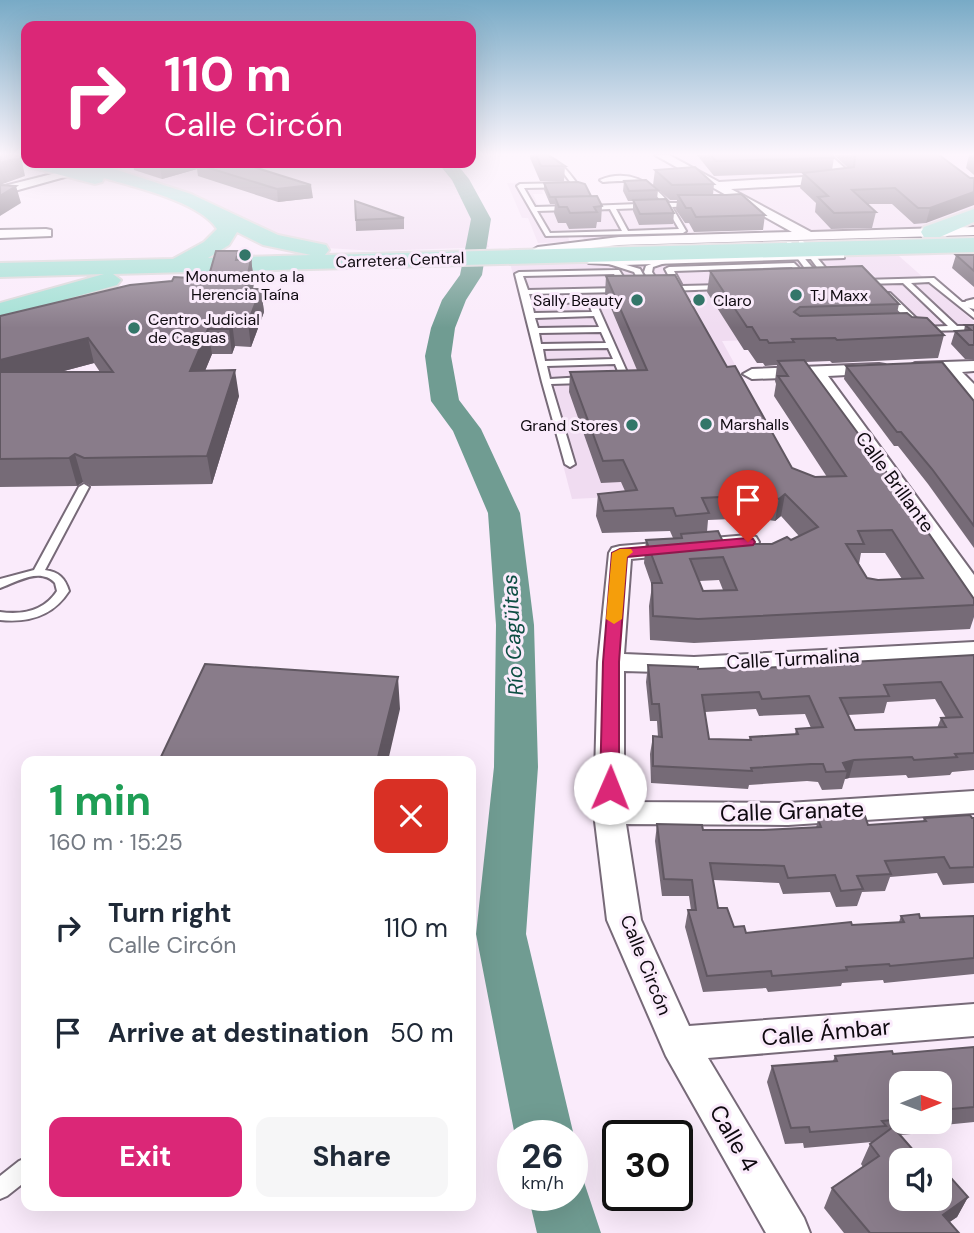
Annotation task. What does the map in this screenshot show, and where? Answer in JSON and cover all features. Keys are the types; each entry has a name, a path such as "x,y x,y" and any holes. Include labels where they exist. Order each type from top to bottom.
{"main road":[{"path":"188,213 211,229 323,251"},
{"path":"189,213 211,229"},
{"path":"932,232 974,215"},
{"name":"Carretera Central","path":"178,250 211,229 255,244 406,258"},
{"path":"633,237 666,253"},
{"name":"Carretera Central","path":"178,250 235,265 406,258 666,253 974,238"},
{"name":"Carretera Central","path":"541,256 801,247 893,250 974,245"},
{"path":"0,323 178,250"},
{"path":"0,270 235,265"},
{"path":"0,311 46,299 139,268"},
{"path":"44,269 61,272 70,279 65,288 46,299"}],"street":[{"path":"755,213 801,247"},
{"path":"541,256 633,237 801,247 932,232 974,231"},
{"path":"0,234 46,233"},
{"path":"893,250 974,251"},
{"path":"541,256 605,260 666,253"},
{"path":"752,374 974,366"},
{"path":"948,367 974,394"},
{"name":"Calle Brillante","path":"816,372 974,592"},
{"name":"Calle Circón","path":"679,1044 624,920 610,813 611,662 620,553 748,542"},
{"name":"Calle Turmalina","path":"611,662 694,665 974,650"},
{"name":"Calle Granate","path":"610,813 788,814 974,802"},
{"name":"Calle Ámbar","path":"679,1044 974,1020"},
{"name":"Calle 4","path":"679,1044 789,1233"}],"lane":[{"path":"534,213 548,235 633,237 683,232 672,213"},
{"path":"616,213 633,237"},
{"path":"570,464 519,274 541,256 570,244 574,240 573,234"},
{"path":"801,247 821,283"},
{"path":"801,247 834,283"},
{"path":"659,289 648,272 650,266 666,253"},
{"path":"541,256 585,272 616,272 627,290"},
{"path":"541,256 559,291"},
{"path":"605,260 637,271 647,289"},
{"path":"680,288 669,269 794,265 810,283"},
{"path":"765,266 771,275"},
{"path":"731,267 737,277"},
{"path":"701,268 712,287"},
{"path":"585,272 594,290"},
{"path":"799,284 931,280 970,307"},
{"path":"905,281 955,328"},
{"path":"874,282 922,329"},
{"path":"526,297 559,291 733,286"},
{"path":"526,297 591,300 626,379 612,379"},
{"path":"530,316 597,314"},
{"path":"909,329 974,328"},
{"path":"533,331 604,329"},
{"path":"538,347 612,345"},
{"path":"542,364 619,361"},
{"path":"546,382 599,380"},
{"path":"38,573 83,487"},
{"path":"0,584 23,574 38,573 58,578 63,584 59,599 33,614 17,618 0,616"},
{"path":"0,1189 21,1172"}],"shaded area":[{"path":"205,213 476,213 489,247 375,251 294,246 233,220"},
{"path":"520,213 705,213 731,221 686,224 692,237 585,241 582,236 568,237 570,242 538,243 528,218 522,218"},
{"path":"764,213 974,213 974,241 806,246 805,235"},
{"path":"891,249 974,322 974,332 722,341 803,488 572,499 510,263"}],"building":[{"path":"356,213 388,213 404,218 356,220"},
{"path":"639,213 674,213 640,214"},
{"path":"694,213 762,213 765,215 696,217"},
{"path":"216,251 238,251 236,260 251,259 245,289 261,289 248,322 232,322 229,329 208,329 190,371 235,370 207,456 84,458 75,454 69,458 0,459 0,372 113,372 88,338 0,360 0,316 130,285 172,281 174,277 208,279"},
{"path":"956,255 974,255 974,271"},
{"path":"862,266 899,304 800,307 794,312 800,316 907,313 912,317 927,318 944,335 837,340 792,339 794,342 769,343 767,340 760,340 752,327 747,327 710,271"},
{"path":"675,275 727,367 735,366 792,468 815,477 846,476 778,376 788,376 778,361 804,360 885,470 974,599 974,605 698,619 653,616 652,583 662,583 646,540 682,538 681,534 718,531 724,544 772,544 787,537 791,540 818,527 785,494 779,499 759,495 702,498 709,513 676,516 673,508 604,511 598,494 637,490 623,460 603,461 570,372 647,370 606,276","holes":["892,530 923,578 867,578 846,544 864,544 858,531","723,557 737,590 703,591 690,559"]},
{"path":"965,325 974,325 974,345 969,345 955,331 971,330"},
{"path":"942,362 974,401 974,526 932,469 901,432 897,432 846,366"},
{"path":"974,655 974,753 914,760 912,757 854,760 843,763 847,771 826,772 823,764 751,768 752,771 653,766 653,736 662,737 659,704 652,704 648,665 743,669 795,666 793,662 831,660 833,663","holes":["941,682 962,717 941,718 946,727 855,730 840,698 889,696 884,685","759,692 762,699 809,696 823,727 796,729 798,734 750,737 751,740 709,739 702,695"]},
{"path":"205,664 398,677 378,756 161,756"},
{"path":"970,815 974,818 974,867 950,868 944,857 885,861 891,874 857,876 863,889 841,891 835,875 788,878 784,866 710,863 718,908 727,908 734,927 744,926 746,933 851,922 852,925 904,922 901,916 919,914 920,918 974,916 974,958 846,967 847,970 772,976 771,971 707,976 688,910 696,910 692,880 664,879 657,824 702,825 703,830 763,830 821,827 818,819 865,816 868,825"},
{"path":"974,1047 974,1107 952,1109 952,1071 889,1071 889,1120 882,1121 886,1126 810,1132 809,1127 791,1128 772,1066 837,1061 835,1056 892,1051 893,1054"},
{"path":"889,1130 889,1134 899,1134 911,1148 889,1148 889,1211 949,1211 943,1215 959,1233 870,1233 832,1188 879,1156 870,1144"},
{"path":"952,1179 968,1197 952,1209"}],"waterway":[{"name":"Río Cagüitas","path":"478,213 481,219 471,275 454,300 443,328 438,356 445,401 467,429 504,513 515,625 516,767 501,934 542,1120"},
{"name":"Río Cagüitas","path":"563,1211 569,1233"}],"slow traffic":[{"path":"614,619 620,553 626,552"}],"place":[{"name":"Monumento a la Herencia Taína","path":"245,255"},
{"name":"TJ Maxx","path":"796,295"},
{"name":"Sally Beauty","path":"637,300"},
{"name":"Claro","path":"699,300"},
{"name":"Centro Judicial de Caguas","path":"134,328"},
{"name":"Marshalls","path":"706,424"},
{"name":"Grand Stores","path":"632,425"}],"route":[{"path":"610,788 611,662 620,553 748,542"}]}
